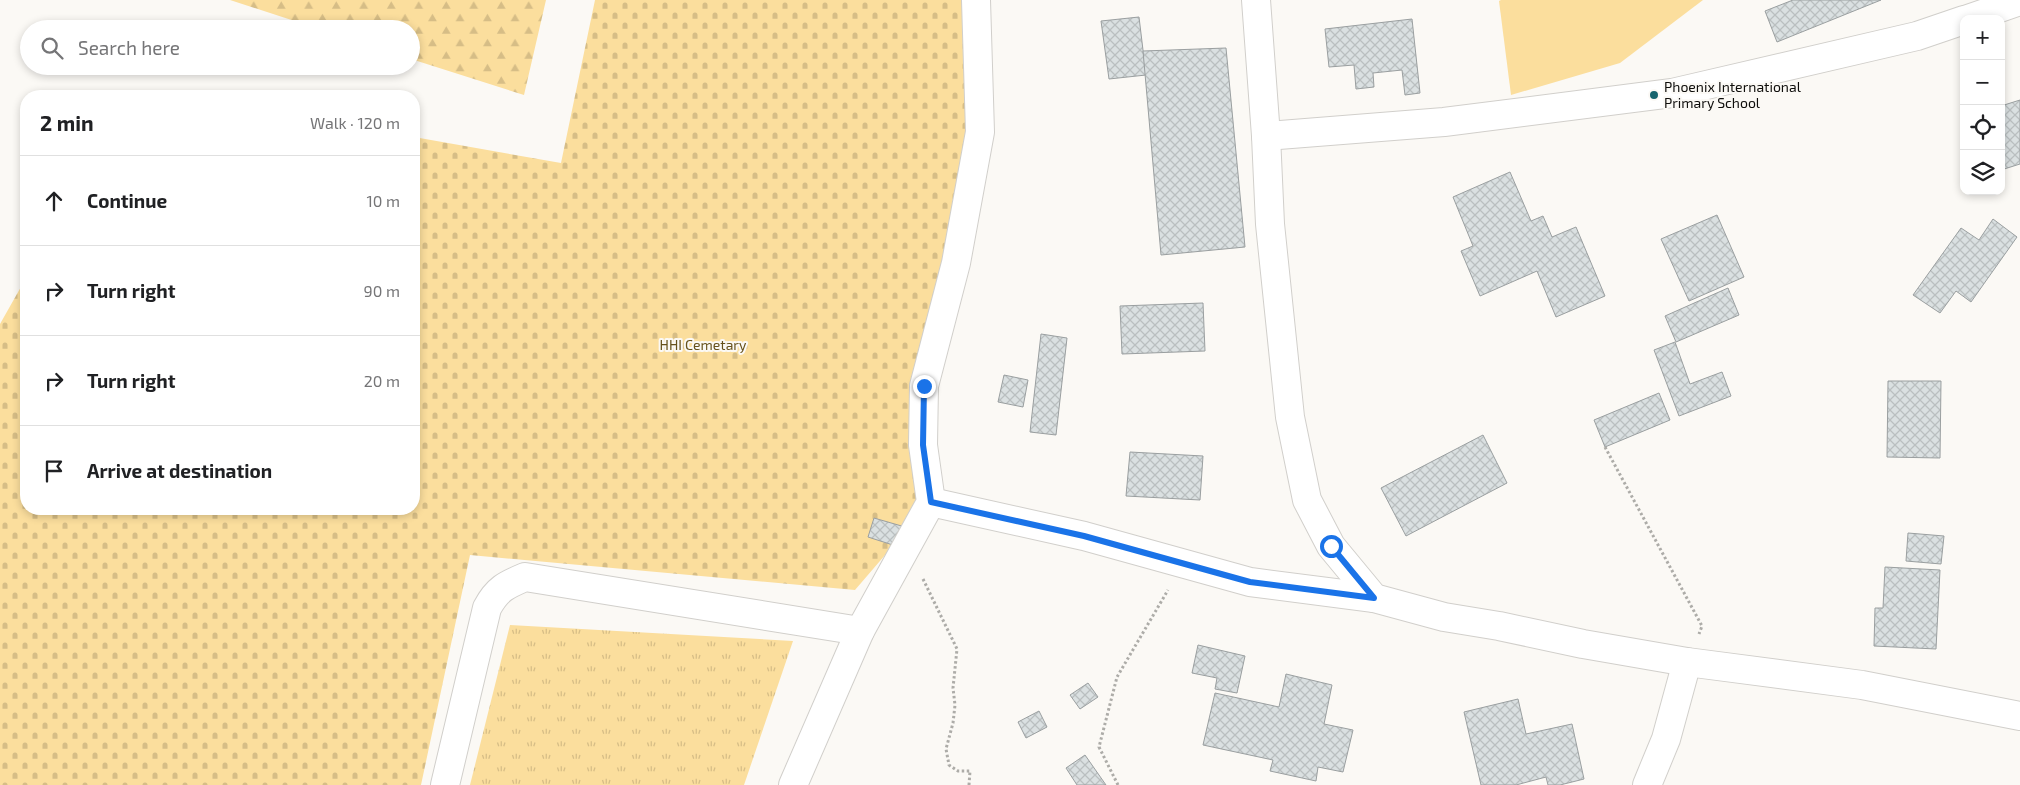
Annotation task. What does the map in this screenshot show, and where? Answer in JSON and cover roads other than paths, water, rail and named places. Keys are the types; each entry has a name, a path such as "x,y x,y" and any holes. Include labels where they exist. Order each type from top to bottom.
{"street":[{"path":"793,785 860,631 931,502 923,445 924,386 956,263 980,132 976,0"},
{"path":"1256,0 1270,224 1290,417 1307,500 1331,546 1374,598"},
{"path":"1980,15 2020,1"},
{"path":"1266,136 1444,122 1672,92 1917,36 1960,21"},
{"path":"931,502 1084,536 1250,582 1374,598 1444,617 1688,662 1862,685 2020,716"},
{"path":"445,785 487,608 494,596 504,586 525,577 860,631"},
{"path":"1648,785 1666,739 1688,662"}],"place":[{"name":"Phoenix International Primary School","path":"1654,95"}],"park label":[{"name":"HHI Cemetary","path":"703,345"}]}
